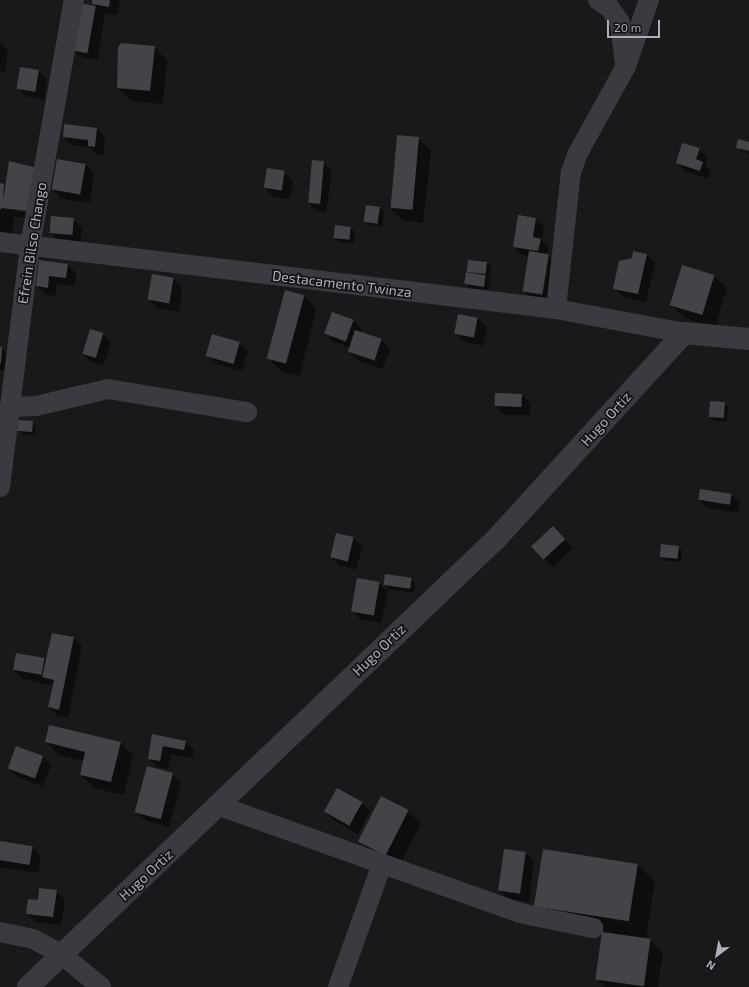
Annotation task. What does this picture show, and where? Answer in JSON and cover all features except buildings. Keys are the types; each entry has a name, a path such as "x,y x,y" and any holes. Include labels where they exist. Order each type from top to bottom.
{"street":[{"name":"Efrein Bilso Chango","path":"0,487 30,246 74,0"},
{"path":"598,0 610,8 620,23 626,66"},
{"path":"556,309 571,172 578,153 626,66 649,0"},
{"name":"Destacamento Twinza","path":"0,242 556,309 684,333"},
{"path":"684,333 749,339"},
{"name":"Hugo Ortiz","path":"28,987 61,954 188,837 217,805 496,539 684,333"},
{"path":"10,407 36,406 108,389 247,412"},
{"path":"217,805 520,912 593,928"},
{"path":"338,987 382,864"},
{"path":"0,932 33,939 61,954 101,987"}]}
